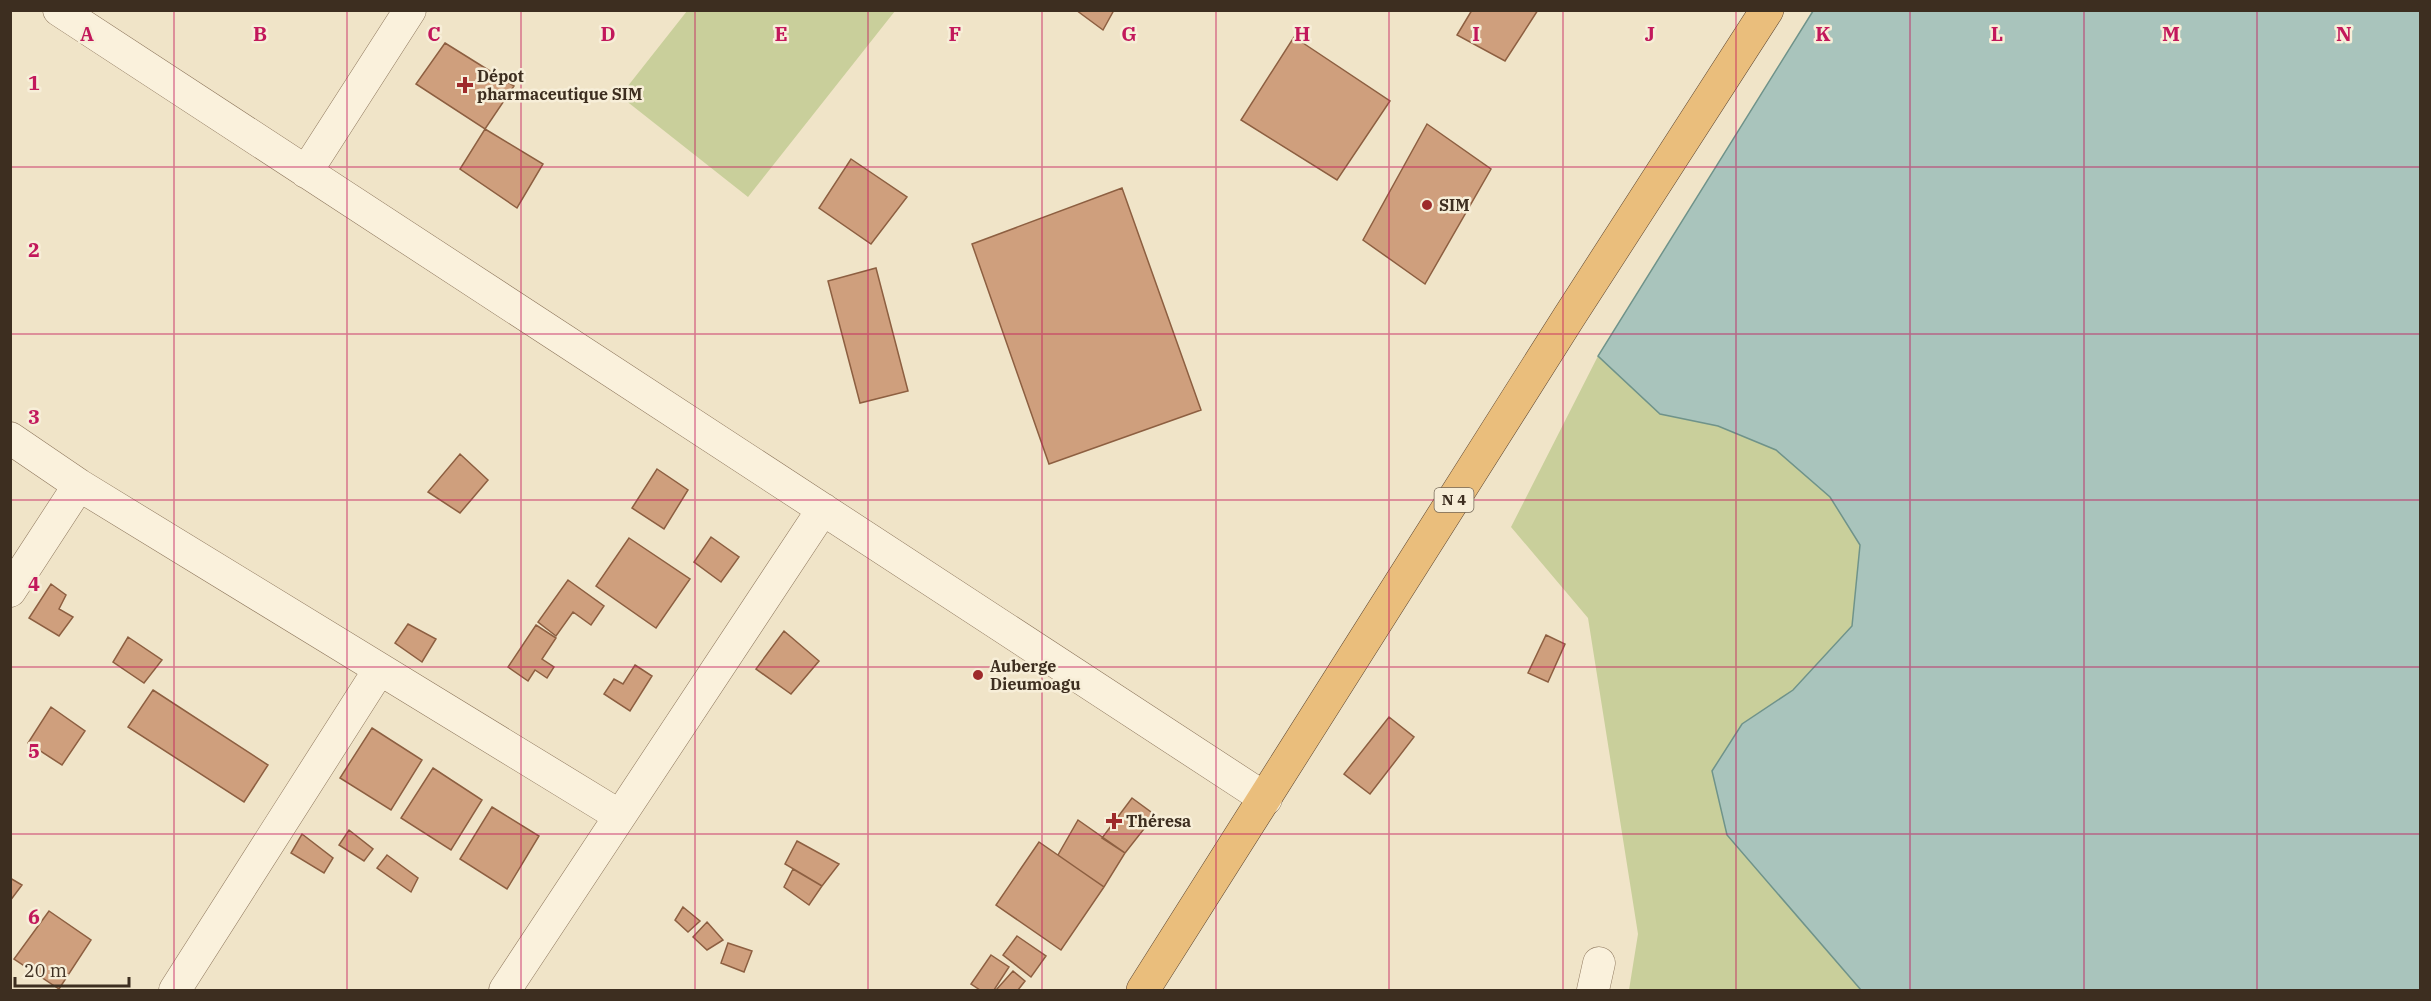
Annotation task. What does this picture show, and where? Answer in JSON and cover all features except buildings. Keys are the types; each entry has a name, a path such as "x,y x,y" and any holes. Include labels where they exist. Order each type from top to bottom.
{"highway":[{"name":"N 4","path":"1143,990 1266,799 1569,316 1767,10"}],"street":[{"path":"59,10 1266,799"},
{"path":"306,172 410,10"},
{"path":"10,438 79,485 620,816"},
{"path":"10,591 79,485"},
{"path":"505,990 823,509"},
{"path":"175,990 380,670"}],"green space":[{"path":"687,11 895,11 748,197 620,96"},
{"path":"1598,356 1660,414 1718,426 1776,450 1830,497 1860,545 1852,626 1793,690 1742,724 1727,835 1861,990 1629,990 1638,934 1588,618 1511,527"}],"water":[{"path":"1813,11 2420,11 2420,990 1861,990 1727,835 1712,771 1742,724 1793,690 1852,626 1860,545 1830,497 1776,450 1718,426 1660,414 1598,356"}],"place":[{"name":"Dépot pharmaceutique SIM","path":"465,85"},
{"name":"SIM","path":"1427,205"},
{"name":"Auberge Dieumoagu","path":"978,675"},
{"name":"Théresa","path":"1114,821"}]}
